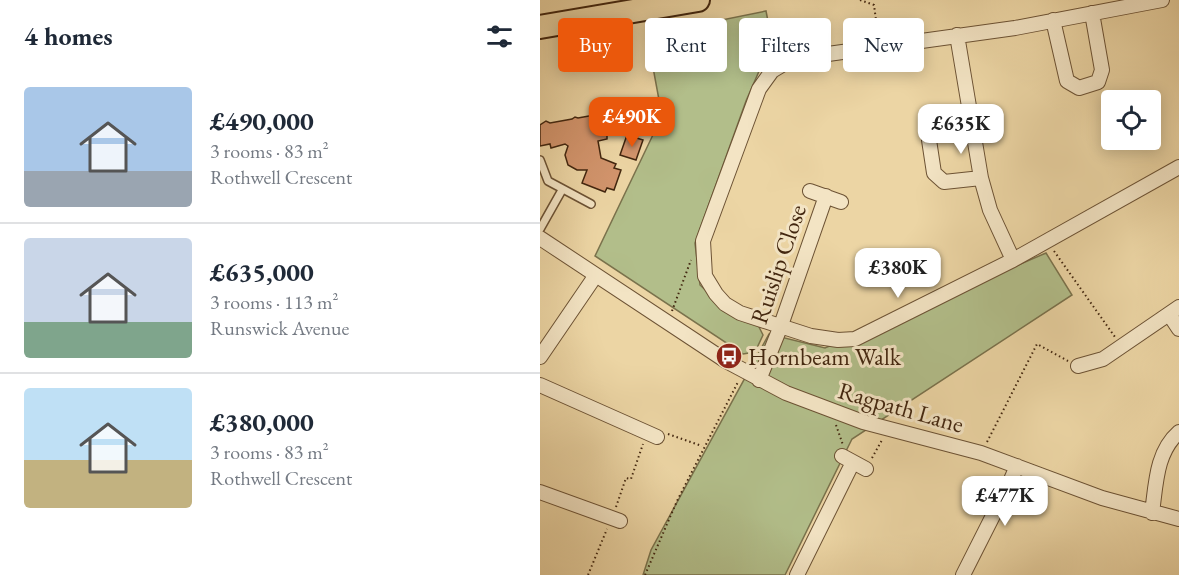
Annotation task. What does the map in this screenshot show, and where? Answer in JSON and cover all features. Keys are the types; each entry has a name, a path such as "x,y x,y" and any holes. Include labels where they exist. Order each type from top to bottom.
{"main road":[{"path":"540,27 698,0"}],"street":[{"path":"924,40 1162,0"},
{"path":"1053,20 1067,81 1079,88 1098,82 1102,70 1092,13"},
{"path":"957,35 981,178 990,210 1013,260"},
{"path":"843,52 792,59 772,70 759,89 703,242 705,276 716,294 725,304 740,313 780,328 838,340 855,339 1013,260 1179,167"},
{"path":"971,123 939,130 929,140 934,173 944,182 981,178"},
{"name":"Ruislip Close","path":"810,191 842,202"},
{"name":"Ruislip Close","path":"759,380 780,328 826,196"},
{"name":"Ragpath Lane","path":"540,238 759,380 831,411 888,429 981,453 1102,498 1179,519"},
{"path":"540,357 596,275"},
{"path":"1078,366 1103,358 1174,311 1179,329"},
{"path":"540,385 649,438"},
{"path":"1152,513 1160,460 1169,440 1179,432"},
{"path":"796,575 848,459 866,469"},
{"path":"963,575 1017,466"},
{"path":"540,492 620,522"}],"lane":[{"path":"540,160 548,181 591,204"},
{"path":"540,229 562,189"}],"path":[{"path":"860,0 874,5 876,18"},
{"path":"1048,241 1121,346"},
{"path":"668,323 697,244 703,242"},
{"path":"981,453 1037,344 1078,366"},
{"path":"645,575 663,530 742,371"},
{"path":"831,411 848,459"},
{"path":"866,469 888,429"},
{"path":"588,575 608,526 620,522 616,509 626,478 631,479 649,438 661,432 704,447"}],"green space":[{"path":"766,11 767,18 739,18 739,72 759,72 695,243 700,285 729,312 756,321 763,335 755,352 743,354 595,256 662,116 654,72 727,72 727,19"},
{"path":"1046,253 1072,295 852,439 785,575 643,575 651,550 769,334 825,348"}],"building":[{"path":"635,109 633,112 639,113 643,120 640,128 607,135 607,139 598,141 601,158 616,164 614,168 621,170 614,190 607,188 605,192 582,183 587,170 577,170 568,165 565,155 568,146 565,144 551,148 550,144 540,146 540,125 546,121 550,123 602,112 606,114"},
{"path":"627,135 643,140 636,160 620,155"}],"place":[{"name":"Hornbeam Walk","path":"729,356"}]}
